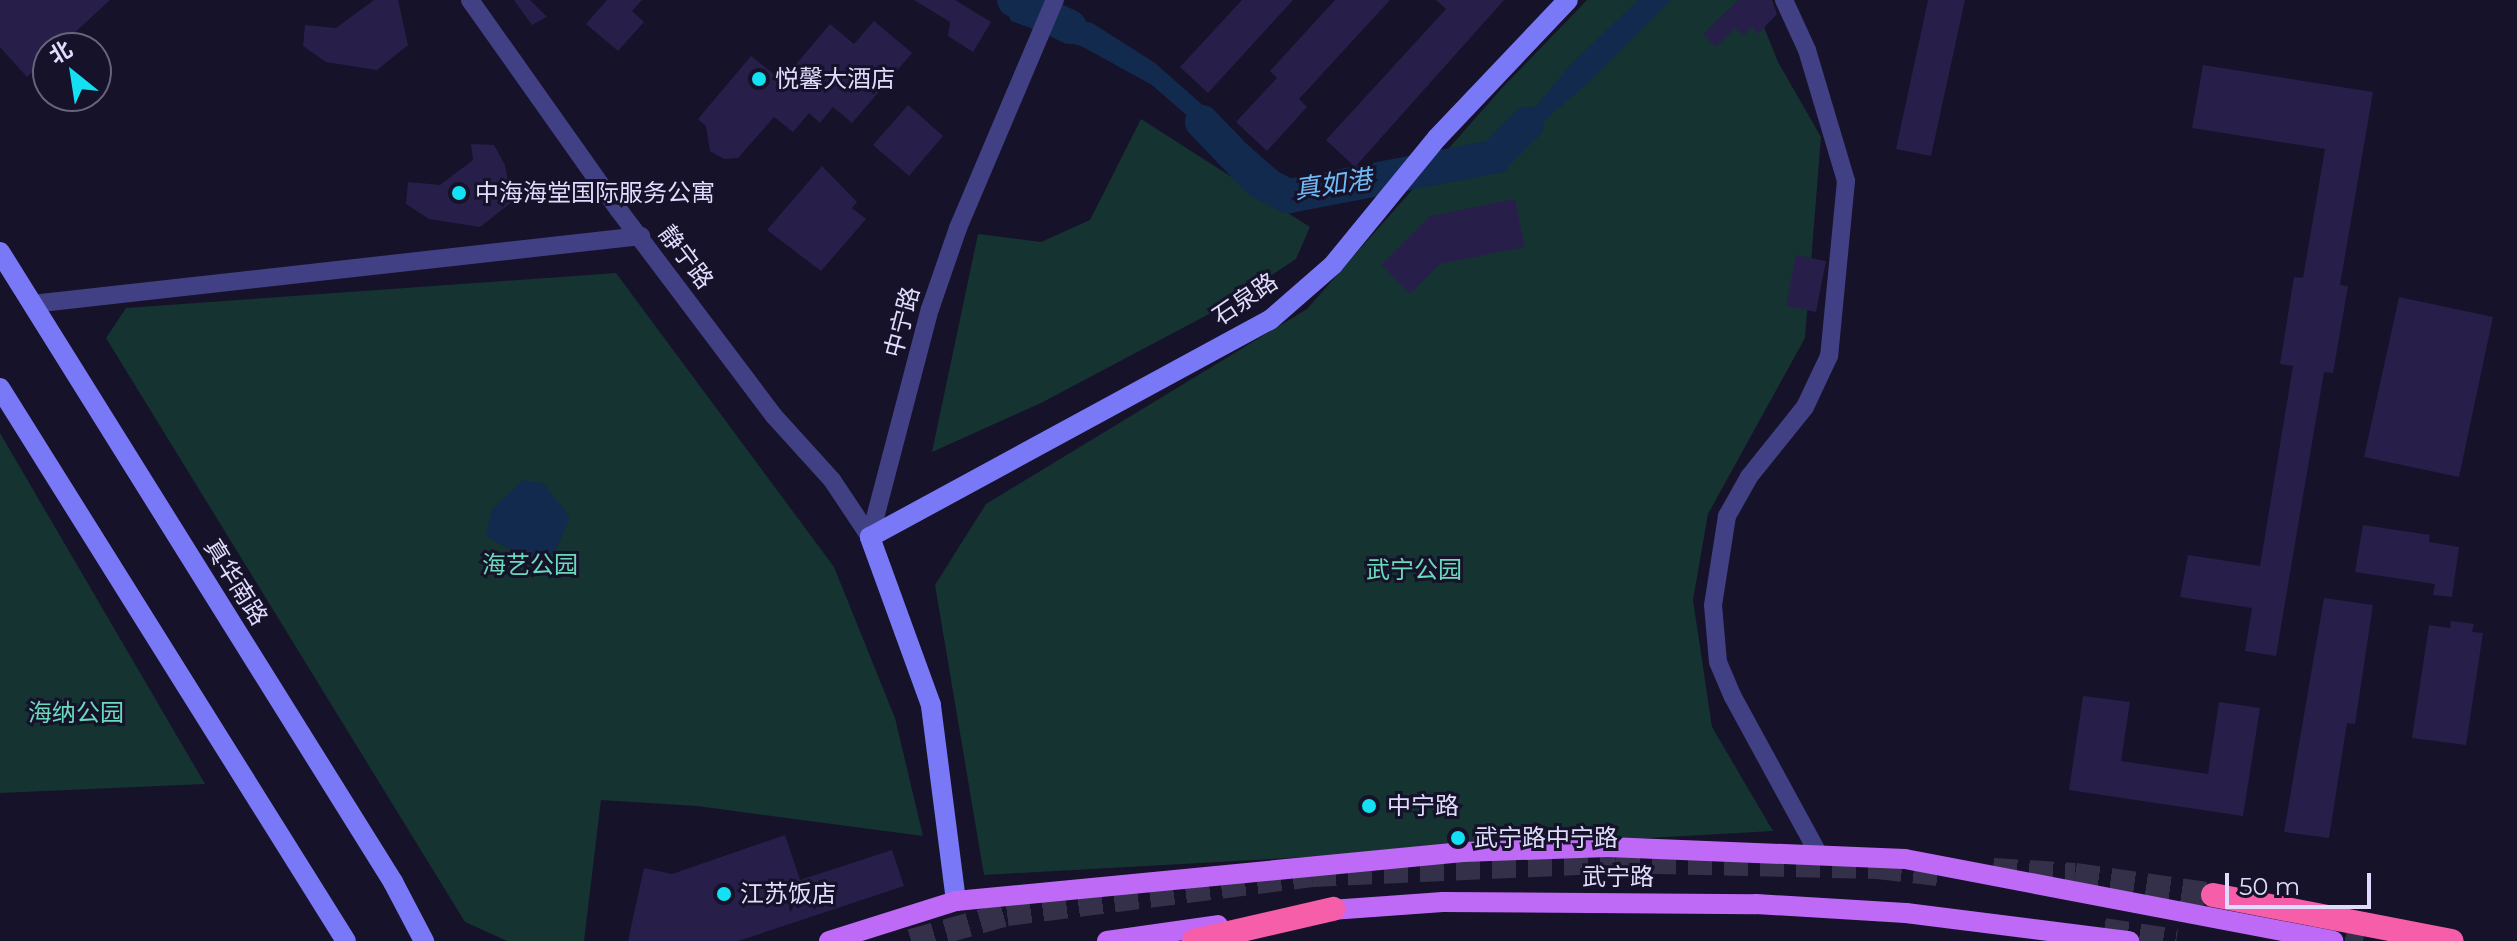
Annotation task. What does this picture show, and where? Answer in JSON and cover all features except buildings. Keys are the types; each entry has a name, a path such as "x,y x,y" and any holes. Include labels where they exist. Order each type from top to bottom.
{"highway":[{"path":"2213,895 2452,941"},
{"path":"1194,941 1333,909"}],"main road":[{"name":"石泉路","path":"870,537 1270,320 1333,265 1437,138 1568,0"},
{"name":"真华南路","path":"0,252 393,882 424,941"},
{"path":"0,388 346,941"},
{"path":"870,537 931,705 956,901"},
{"path":"829,941 956,901 1463,852 1608,847 1818,853 1905,859 2333,941"},
{"name":"武宁路","path":"1107,941 1333,909 1443,902 1756,904 1906,913 2129,941"}],"street":[{"name":"静宁路","path":"470,0 774,416 832,480 870,537"},
{"name":"中宁路","path":"870,537 935,296 1055,0"},
{"path":"1784,0 1807,50 1846,181 1829,356 1805,407 1749,477 1727,516 1713,605 1718,662 1733,697 1818,853"},
{"path":"32,304 641,236"}],"green space":[{"name":"武宁公园","path":"1587,0 1753,0 1778,62 1821,137 1805,338 1708,514 1693,600 1712,727 1773,831 984,875 935,585 986,504 1307,309 1502,88"},
{"path":"1141,119 1310,227 1296,259 1228,304 1041,403 932,452 978,234 1041,242 1090,220"},
{"name":"海艺公园","path":"616,273 834,567 895,718 923,836 697,806 601,800 584,941 507,941 465,922 106,338 126,308"},
{"name":"海纳公园","path":"0,433 205,784 0,793"}],"water":[{"path":"1001,0 1092,23 1155,63 1290,182 1396,163 1385,178 1356,195 1289,196 1248,169 1152,85 1083,47 1011,21"},
{"path":"1638,0 1671,0 1586,85 1496,162 1420,186 1431,169 1494,157 1571,64"},
{"path":"523,480 543,483 570,517 555,553 536,558 517,553 486,536 492,509"}],"waterway":[{"name":"真如港","path":"1014,0 1070,27"},
{"name":"真如港","path":"1202,122 1259,181 1289,196 1494,157 1527,124"}],"tunnel":[{"path":"911,941 1007,914 1312,875 1616,861 1878,867 1945,875"},
{"path":"1993,870 2075,875 2213,895"},
{"path":"2104,930 2176,941"},
{"path":"2310,931 2363,941"}],"place":[{"name":"悦馨大酒店","path":"759,79"},
{"name":"中海海堂国际服务公寓","path":"459,193"},
{"name":"中宁路","path":"1369,806"},
{"name":"武宁路中宁路","path":"1458,838"},
{"name":"江苏饭店","path":"724,894"}]}
